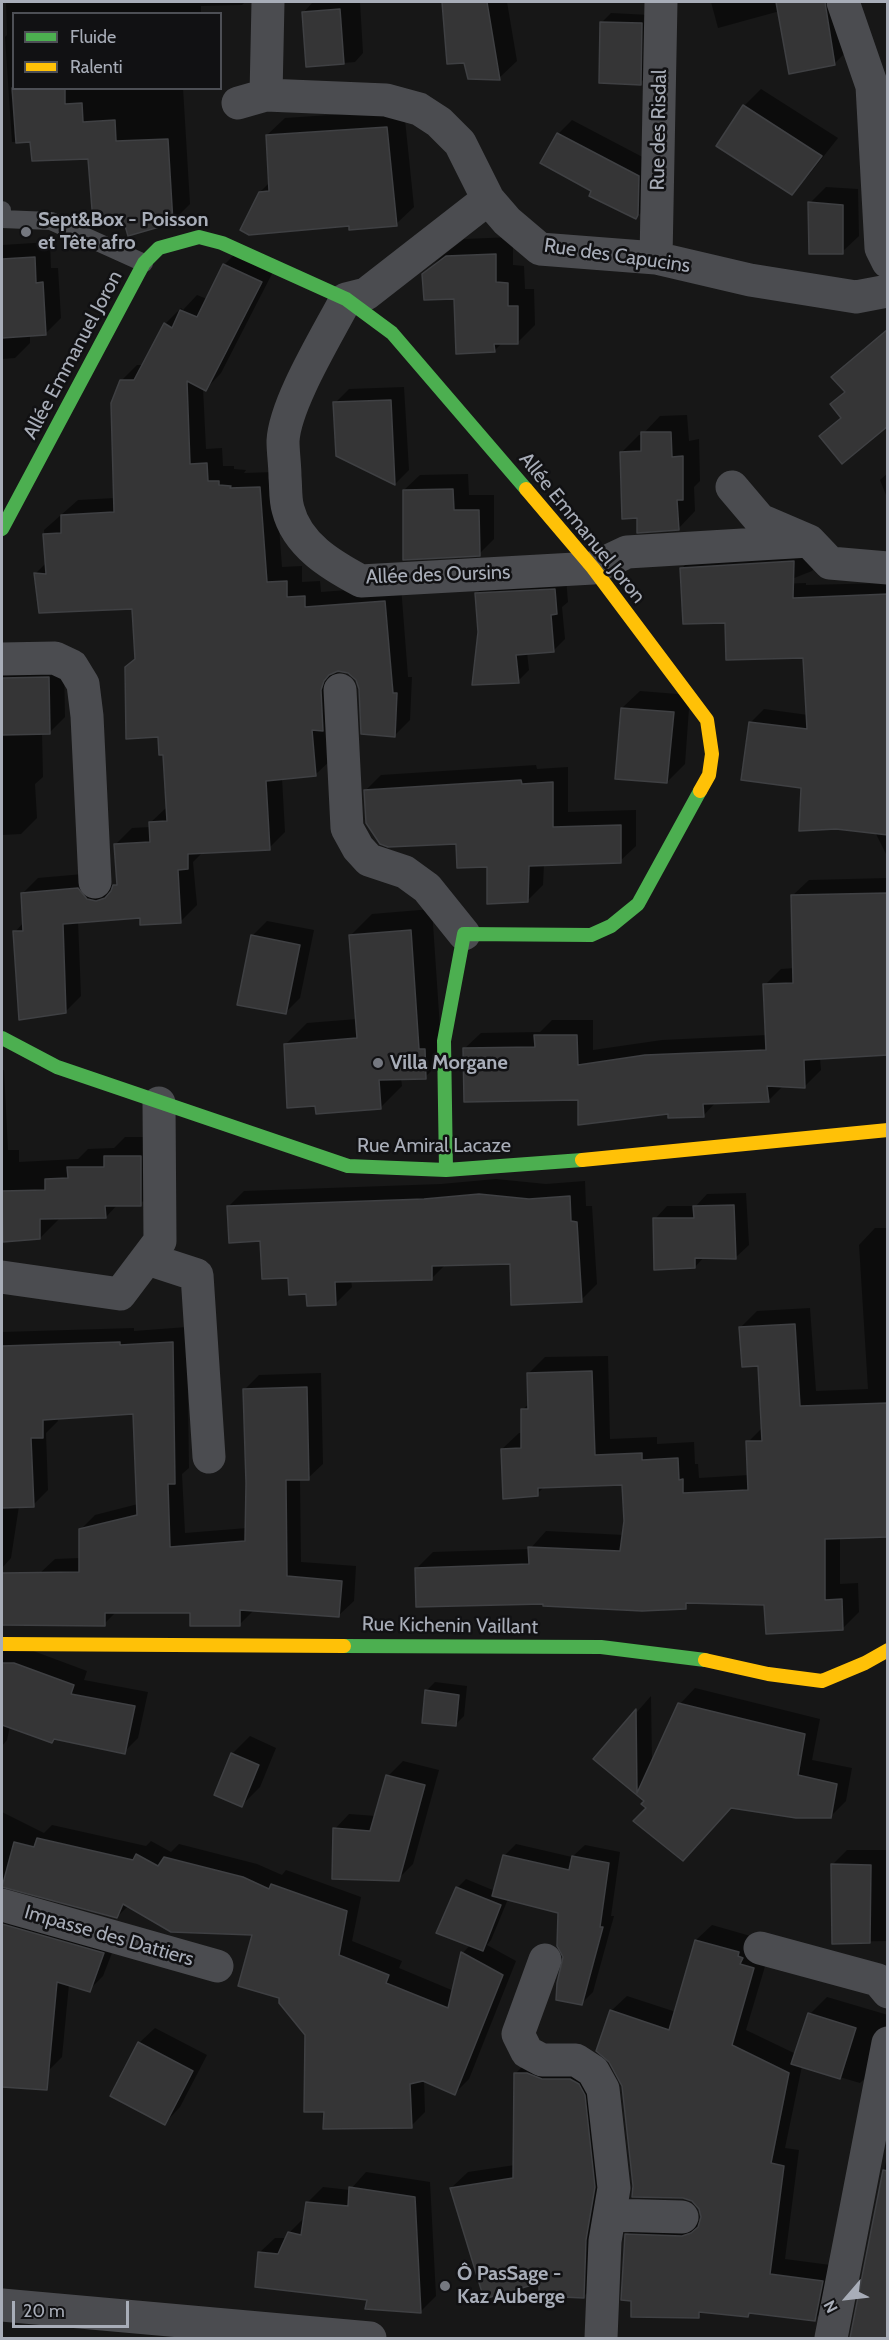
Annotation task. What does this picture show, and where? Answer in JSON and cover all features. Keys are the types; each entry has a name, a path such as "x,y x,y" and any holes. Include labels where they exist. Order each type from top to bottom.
{"street":[{"name":"Rue des Capucins","path":"268,2 252,99 386,100 419,109 439,122 460,143 488,199 507,221 540,249 656,258 750,280 856,297 888,291"},
{"name":"Rue des Risdal","path":"656,258 662,2"},
{"path":"843,2 872,86 881,248 888,262"},
{"path":"346,299 366,294 488,199"},
{"name":"Allée Emmanuel Joron","path":"2,529 144,263 159,248 180,240 199,237 222,243 346,299 392,333 593,568 707,720 713,740 713,757 709,776 638,904 623,920 591,935 464,934"},
{"name":"Allée des Oursins","path":"346,299 300,388 290,411 283,439 288,508 295,526 307,543 333,566 361,580 593,568"},
{"path":"732,487 760,520 809,541 830,563 888,568"},
{"path":"593,568 627,552 809,541"},
{"path":"2,659 55,658 72,666 83,684 87,716 95,882"},
{"path":"340,690 347,828 358,848 369,860 405,872 427,888 464,934 444,1041 446,1170"},
{"name":"Rue Amiral Lacaze","path":"2,1038 57,1067 348,1166 446,1170 531,1165 888,1130"},
{"path":"2,1277 120,1294 160,1241 159,1103"},
{"path":"148,1259 197,1275 210,1457"},
{"name":"Rue Kichenin Vaillant","path":"2,1644 601,1647 693,1658 768,1674 822,1681 865,1663 888,1650"},
{"name":"Impasse des Dattiers","path":"2,1905 217,1966"},
{"path":"760,1948 878,1980 888,1992"},
{"path":"545,1960 518,2034 527,2052 542,2060 576,2060 593,2071 603,2089 614,2188 605,2241 601,2338"},
{"path":"831,2338 888,2043"},
{"path":"610,2214 682,2217"},
{"path":"2,2305 331,2337 370,2338"}],"lane":[{"path":"2,210 2,219 51,221 144,263"}],"building":[{"path":"442,2 487,2 500,80 468,79 464,63 447,64"},
{"path":"776,2 825,2 835,65 789,74"},
{"path":"340,9 344,64 306,67 302,12"},
{"path":"600,22 642,23 641,85 599,83"},
{"path":"12,90 65,90 65,104 82,103 83,122 115,120 116,141 168,139 173,223 128,236 124,222 106,227 104,221 93,222 88,159 32,161 30,142 16,143"},
{"path":"743,105 822,156 792,195 716,146"},
{"path":"387,127 397,226 349,230 349,226 249,235 240,230 259,192 269,191 266,135"},
{"path":"557,133 639,176 636,219 589,196 591,191 540,163"},
{"path":"808,202 843,205 843,254 809,254"},
{"path":"496,254 496,282 508,283 508,306 518,306 518,344 494,344 495,352 456,354 454,299 424,300 422,274 446,256"},
{"path":"35,257 36,283 43,282 46,335 2,338 2,259"},
{"path":"223,264 262,282 206,391 187,381 190,464 207,463 208,481 219,481 219,485 231,486 230,488 260,487 267,582 287,581 287,597 305,596 305,607 385,601 393,693 397,693 395,737 361,734 359,689 356,680 348,673 338,671 329,675 321,690 323,731 312,730 316,776 266,781 270,850 188,854 188,869 178,870 181,923 140,925 140,918 63,924 66,1013 19,1020 13,931 23,931 21,893 78,888 87,899 96,901 105,898 113,885 117,885 114,844 150,842 149,822 167,821 163,755 159,755 158,737 126,739 125,667 135,659 132,609 39,613 34,573 46,574 43,534 61,533 61,515 114,512 111,403 120,380 134,380 164,323 172,328 180,310 197,317"},
{"path":"888,329 888,426 842,464 819,436 841,418 830,404 845,392 831,377"},
{"path":"391,400 395,485 336,456 333,402"},
{"path":"641,432 671,432 672,457 683,456 683,500 677,500 679,530 637,533 637,518 622,519 620,452 641,451"},
{"path":"453,489 454,510 479,510 480,556 403,560 403,490"},
{"path":"794,561 793,598 888,594 888,835 836,829 799,831 801,788 741,780 749,722 807,729 803,658 726,660 725,623 683,624 680,568"},
{"path":"555,589 557,614 551,615 554,652 516,655 519,683 472,685 478,632 475,593"},
{"path":"49,677 50,734 2,735 2,678"},
{"path":"621,708 674,712 667,783 615,779"},
{"path":"521,780 522,784 553,782 553,827 621,825 621,863 529,866 528,902 487,904 487,867 457,868 456,844 388,847 380,844 366,823 364,790"},
{"path":"888,893 888,1055 804,1060 805,1088 767,1086 769,1102 703,1104 704,1117 668,1118 668,1114 578,1125 578,1100 464,1102 463,1048 535,1047 534,1035 577,1035 578,1065 645,1055 766,1050 763,984 793,983 791,895"},
{"path":"411,930 419,1049 425,1049 426,1079 379,1080 381,1109 316,1114 315,1106 287,1108 284,1044 357,1038 349,935"},
{"path":"251,935 300,945 286,1014 237,1005"},
{"path":"104,1156 141,1156 141,1206 105,1206 106,1218 40,1219 40,1239 3,1242 2,1191 45,1190 45,1179 68,1178 67,1167 104,1167"},
{"path":"479,1194 529,1199 570,1196 571,1221 577,1222 582,1302 511,1305 510,1264 432,1266 432,1280 335,1282 336,1305 307,1306 306,1294 289,1295 288,1278 262,1279 260,1241 229,1243 227,1206 424,1199"},
{"path":"734,1205 736,1259 695,1258 695,1268 654,1270 653,1218 694,1218 693,1206"},
{"path":"795,1324 800,1406 888,1403 888,1537 825,1539 825,1600 842,1599 843,1630 766,1634 764,1605 686,1603 686,1609 642,1611 543,1606 543,1604 416,1607 415,1568 529,1564 528,1547 620,1551 624,1521 622,1485 538,1488 538,1496 503,1499 501,1449 521,1448 521,1409 528,1409 527,1373 592,1371 595,1455 642,1453 642,1460 678,1458 679,1480 683,1479 683,1493 748,1490 746,1441 762,1441 758,1366 742,1367 739,1327"},
{"path":"120,1342 120,1345 173,1342 175,1484 168,1484 170,1547 245,1541 243,1389 307,1387 309,1480 286,1480 287,1576 342,1581 339,1617 240,1610 240,1626 190,1626 190,1613 105,1613 105,1626 2,1625 2,1573 79,1572 79,1529 137,1515 133,1414 43,1420 43,1438 31,1438 34,1507 2,1508 2,1346"},
{"path":"2,1663 14,1663 74,1685 71,1694 135,1706 125,1754 54,1739 52,1743 2,1725"},
{"path":"425,1690 459,1695 456,1726 422,1723"},
{"path":"678,1703 805,1734 798,1775 837,1784 831,1818 796,1818 731,1808 683,1861 633,1821 646,1808 641,1804 644,1801 593,1759 636,1709 637,1793"},
{"path":"231,1753 259,1765 242,1807 214,1795"},
{"path":"386,1775 425,1785 399,1881 332,1879 333,1828 370,1831"},
{"path":"37,1838 133,1860 136,1854 158,1866 164,1857 243,1877 269,1889 271,1884 347,1911 339,1955 389,1975 386,1983 448,2008 461,1952 503,1975 455,2095 423,2081 410,2084 412,2128 323,2129 324,2112 304,2112 305,2035 279,2003 279,1998 238,1986 252,1935 171,1932 123,1904 117,1918 2,1887 14,1842 34,1847"},
{"path":"503,1855 569,1870 572,1856 609,1863 600,1927 603,1927 582,2005 556,2000 563,1957 557,1946 558,1913 492,1896"},
{"path":"831,1864 871,1865 870,1943 832,1944"},
{"path":"456,1887 501,1905 483,1951 436,1933"},
{"path":"2,1924 104,1953 90,1992 57,1982 47,2090 2,2087"},
{"path":"695,1940 739,1952 738,1956 743,1958 740,1964 754,1968 732,2045 789,2073 771,2163 784,2166 770,2274 823,2281 815,2321 749,2313 748,2317 699,2312 699,2318 631,2317 631,2301 621,2300 625,2234 682,2236 698,2227 701,2217 699,2209 692,2201 683,2198 632,2197 633,2186 622,2086 609,2062 596,2051 610,2010 669,2030"},
{"path":"808,2013 856,2028 840,2079 791,2064"},
{"path":"138,2042 193,2071 165,2125 110,2096"},
{"path":"514,2073 527,2073 542,2079 570,2079 579,2084 585,2095 595,2187 586,2240 584,2298 539,2296 539,2283 484,2299 450,2188 513,2178"},
{"path":"883,2170 888,2171 888,2338 850,2338"},
{"path":"349,2187 415,2197 421,2313 365,2309 367,2300 255,2287 258,2252 278,2254 288,2232 301,2235 306,2202 348,2206"}],"traffic: fast":[{"path":"2,529 144,263 159,248 199,237 222,243 346,299 392,333 526,489"},
{"path":"446,1170 444,1041 464,934 591,935 611,926 638,904 700,791"},
{"path":"2,1038 57,1067 348,1166 446,1170 582,1160"},
{"path":"344,1646 601,1647 705,1660"}],"traffic: slow":[{"path":"526,489 593,568 707,720 712,754 709,775 700,791"},
{"path":"582,1160 888,1130"},
{"path":"2,1644 344,1646"},
{"path":"705,1660 768,1674 822,1681 865,1663 888,1650"}],"place":[{"name":"Sept&Box - Poisson et Tête afro","path":"26,232"},
{"name":"Villa Morgane","path":"378,1063"},
{"name":"Ô PasSage - Kaz Auberge","path":"445,2286"}]}
